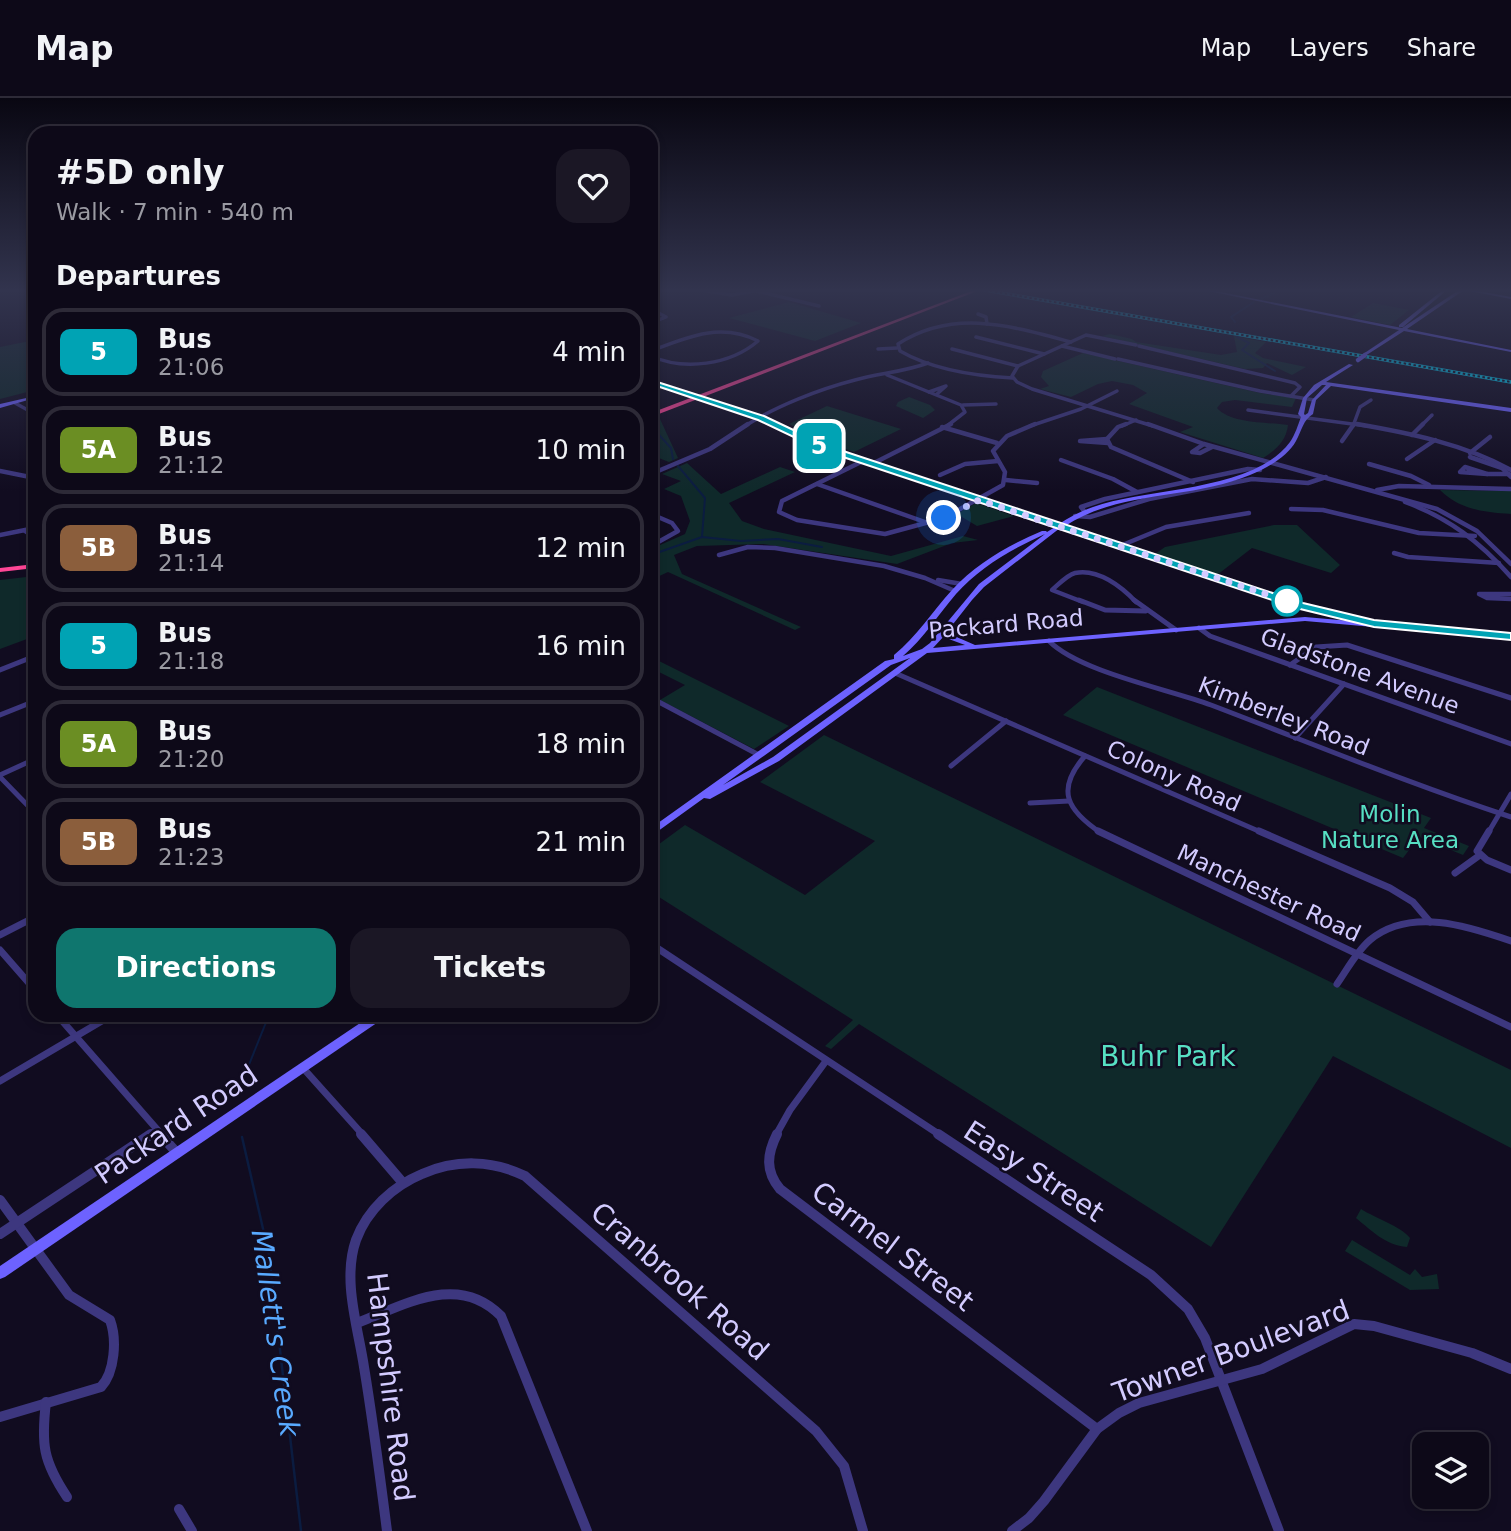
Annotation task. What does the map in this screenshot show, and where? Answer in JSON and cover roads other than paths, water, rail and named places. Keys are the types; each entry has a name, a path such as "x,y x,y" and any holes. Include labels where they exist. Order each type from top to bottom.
{"highway":[{"path":"658,410 796,357"},
{"path":"658,410 800,357"},
{"path":"0,572 28,569"}],"main road":[{"path":"1304,417 1301,414 1305,398 1320,383 1362,357"},
{"path":"888,663 922,634 955,591 979,568 1021,542 1075,516 1123,500 1234,479 1272,464 1295,442 1304,417 1310,414 1314,400 1351,365"},
{"path":"1320,383 1511,410"},
{"path":"658,384 761,418 813,443 863,461 1300,606 1374,623 1511,637"},
{"path":"0,406 28,399"},
{"path":"981,586 1058,526"},
{"path":"915,659 948,629 991,572 979,568"},
{"path":"947,601 944,614 957,617"},
{"path":"1300,606 1323,620"},
{"name":"Packard Road","path":"658,827 888,663 925,651 1323,620 1374,623"},
{"path":"948,629 948,635 952,638 975,648"},
{"path":"903,667 936,655 975,648"},
{"name":"Packard Road","path":"696,802 758,770 915,659"},
{"path":"813,732 806,732 804,727 825,712 832,703"},
{"path":"758,770 751,771 747,768 783,741 789,733"},
{"name":"Packard Road","path":"0,1273 370,1022"}],"street":[{"path":"658,358 680,365 696,365 722,357"},
{"path":"912,357 980,376 1013,378 1032,389 1137,420 1212,447 1446,513 1484,536 1511,564"},
{"path":"983,357 1018,366"},
{"path":"1013,378 1013,370 1038,357"},
{"path":"1108,357 1314,400"},
{"path":"1186,357 1295,383 1300,387 1291,396"},
{"path":"658,471 710,449 741,427 835,386 907,371 929,363"},
{"path":"887,375 901,385 937,394 962,405 996,404"},
{"path":"929,392 946,386 937,394"},
{"path":"863,461 782,501 778,505 779,512 791,519 873,534 885,534 944,518 997,490 1006,480 1005,472 993,451 997,443 1037,422 1089,405 1117,391"},
{"path":"1342,441 1349,436 1355,424 1357,410 1371,400"},
{"path":"15,402 28,410"},
{"path":"872,464 963,415 962,405"},
{"path":"1248,410 1355,424 1434,440 1502,468 1510,474"},
{"path":"1413,435 1432,415"},
{"path":"1107,441 1118,427 1137,420"},
{"path":"942,427 997,443"},
{"path":"1468,454 1490,437"},
{"path":"1407,459 1434,440"},
{"path":"1107,441 1080,441 1107,441 1123,454 1163,467 1193,482"},
{"path":"1203,444 1192,452 1200,453 1212,447"},
{"path":"1061,460 1112,478 1137,492"},
{"path":"940,475 965,464 998,461"},
{"path":"1369,464 1417,478 1430,486"},
{"path":"1489,474 1465,467 1460,472 1489,474 1510,474"},
{"path":"1085,512 1081,507 1137,492 1248,469 1260,470"},
{"path":"0,471 28,475"},
{"path":"1075,516 1085,519 1126,505 1257,478 1297,484 1324,478"},
{"path":"1006,480 1037,483"},
{"path":"817,484 927,523"},
{"path":"1375,492 1388,487 1430,486 1511,489"},
{"path":"1375,492 1432,512 1473,536 1511,577"},
{"path":"1291,509 1323,510 1419,533 1484,536"},
{"path":"1120,546 1156,530 1250,513"},
{"path":"658,517 672,523 678,531 658,543"},
{"path":"0,535 28,530"},
{"path":"719,555 748,547 775,548 873,564 925,578 962,584"},
{"path":"1394,553 1408,557 1511,564"},
{"path":"1146,611 1105,610 1052,590 1073,573 1090,573 1121,586 1146,611 1177,630"},
{"path":"925,578 955,591"},
{"path":"1511,594 1479,594 1487,598 1511,599"},
{"name":"Gladstone Avenue","path":"1199,628 1208,635 1511,744"},
{"name":"Kimberley Road","path":"1049,641 1059,652 1100,668 1164,692 1209,704 1426,789 1511,817"},
{"path":"1290,665 1309,648 1325,644 1347,645 1511,698"},
{"path":"0,670 28,659"},
{"name":"Colony Road","path":"895,673 1396,891 1413,902 1430,922"},
{"path":"1296,738 1344,684"},
{"path":"658,702 759,755"},
{"path":"0,715 28,704"},
{"path":"951,766 1006,721"},
{"path":"1030,803 1069,801 1067,779 1071,769 1085,756"},
{"path":"28,762 0,776 28,806"},
{"path":"1511,794 1477,848 1479,854 1511,870"},
{"name":"Manchester Road","path":"1069,801 1079,817 1113,840 1511,1027"},
{"path":"1455,873 1479,854"},
{"path":"0,935 28,921"},
{"path":"1337,984 1372,939 1395,927 1430,922 1461,926 1511,941"},
{"name":"Easy Street","path":"658,949 1176,1295 1198,1323 1279,1531"},
{"path":"0,950 28,982"},
{"path":"63,1022 177,1153"},
{"path":"0,1081 100,1022"},
{"name":"Carmel Street","path":"826,1061 807,1085 772,1145 768,1168 772,1179 780,1189 1097,1429"},
{"path":"303,1068 403,1183"},
{"path":"0,1234 156,1130"},
{"name":"Cranbrook Road","path":"403,1183 431,1170 469,1162 502,1166 526,1176 828,1442 844,1466 863,1531"},
{"name":"Hampshire Road","path":"387,1531 357,1323 351,1257 355,1242 371,1213 403,1183"},
{"path":"0,1200 69,1295 111,1319 116,1330 107,1382 94,1390 0,1417"},
{"path":"357,1323 445,1293 473,1293 494,1306 501,1316 587,1531"},
{"name":"Towner Boulevard","path":"1012,1531 1029,1518 1044,1501 1097,1429 1139,1404 1262,1369 1354,1324 1374,1326 1472,1353 1511,1370"},
{"path":"46,1402 42,1455 66,1497"},
{"path":"179,1509 192,1531"}],"waterway":[{"path":"1253,357 1275,371"},
{"name":"Mallett's Creek","path":"658,434 671,448 673,459"},
{"name":"Mallett's Creek","path":"678,466 705,498 702,537"},
{"name":"Mallett's Creek","path":"658,553 702,537"},
{"path":"702,537 741,541 778,539 822,547"},
{"name":"Mallett's Creek","path":"244,1077 266,1022"},
{"name":"Mallett's Creek","path":"242,1137 269,1255 301,1531"}],"railway":[{"path":"1367,357 1511,382"}],"park label":[{"name":"Molin Nature Area","path":"1390,827"},
{"name":"Buhr Park","path":"1168,1056"}]}
